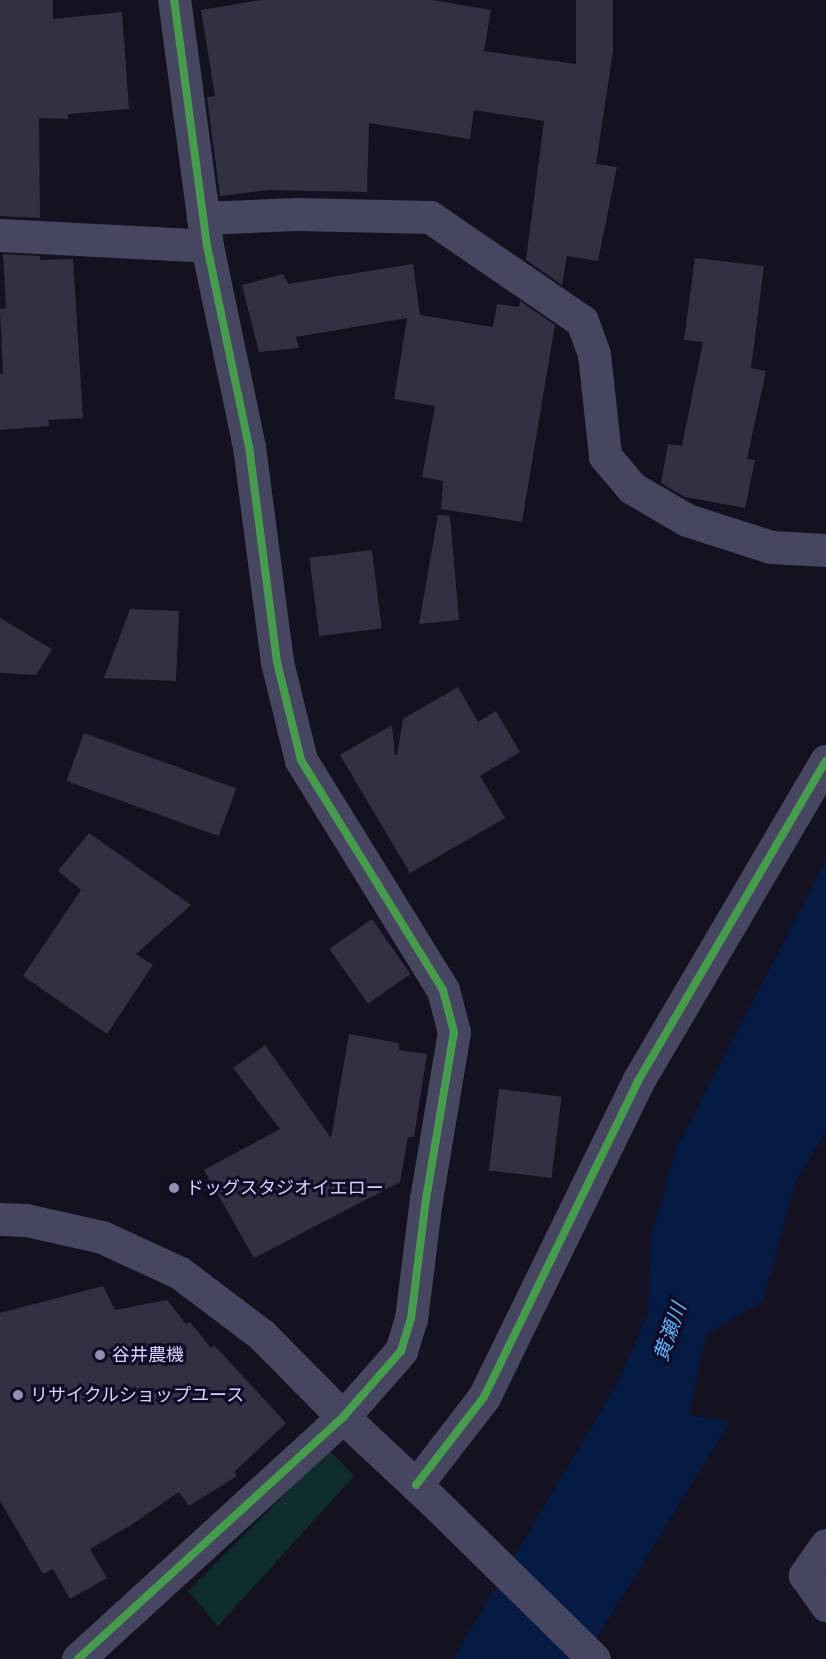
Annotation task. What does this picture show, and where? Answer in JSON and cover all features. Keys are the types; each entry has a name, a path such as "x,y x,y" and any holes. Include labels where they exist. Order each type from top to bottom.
{"street":[{"path":"78,1659 132,1606 343,1417 401,1351 411,1319 426,1199 454,1032 443,990 301,760 277,662 249,447 205,232 174,0"},
{"path":"0,235 205,232 296,214 430,217 582,321 594,354 605,456 632,488 687,520 761,544 771,547 826,550"},
{"path":"424,1493 484,1397 638,1081 826,761"},
{"path":"0,1219 26,1220 102,1237 180,1274 262,1335 343,1417 594,1659"},
{"path":"826,1545 805,1575 826,1605"}],"green space":[{"path":"329,1450 354,1476 218,1626 188,1591"}],"water":[{"name":"黄瀬川","path":"826,860 826,1132 796,1181 763,1301 706,1335 689,1415 730,1422 584,1659 453,1659 618,1382 648,1313 651,1238 676,1149"}],"building":[{"path":"0,0 53,0 53,19 122,12 129,109 68,114 68,119 39,118 40,218 0,216"},
{"path":"260,0 432,0 491,10 484,51 576,64 576,0 613,0 613,52 596,164 617,167 598,261 567,256 562,285 526,260 544,121 474,110 470,139 369,123 367,192 268,190 220,196 207,97 215,96 201,10"},
{"path":"3,254 40,256 40,260 73,259 83,418 48,420 49,426 0,430 0,374 3,374 0,309 6,308"},
{"path":"695,258 764,266 751,368 766,371 747,459 755,460 745,508 685,497 661,483 668,444 682,446 703,342 684,340"},
{"path":"413,264 420,315 493,327 497,304 519,307 520,301 555,325 522,522 441,509 443,481 422,477 435,406 394,399 407,318 296,337 299,348 259,352 242,285 283,274 288,284"},
{"path":"438,515 450,516 459,620 419,624"},
{"path":"372,550 382,628 319,636 309,558"},
{"path":"130,609 179,611 176,681 104,678"},
{"path":"0,618 52,649 36,675 0,673"},
{"path":"458,687 478,722 496,711 520,752 480,776 505,818 410,873 340,755 392,725 395,755 397,755 403,719"},
{"path":"84,733 236,788 219,836 67,781"},
{"path":"89,833 191,905 136,954 153,965 107,1034 23,976 81,890 58,871"},
{"path":"372,919 410,974 368,1004 329,949"},
{"path":"349,1034 399,1043 399,1050 427,1054 414,1137 408,1137 400,1182 254,1258 204,1170 280,1129 233,1068 265,1045 331,1138"},
{"path":"499,1089 562,1097 552,1178 489,1170"},
{"path":"103,1286 115,1310 167,1300 186,1324 190,1322 211,1348 214,1345 286,1423 234,1472 237,1476 189,1506 179,1492 131,1525 90,1549 107,1578 70,1599 53,1569 43,1574 0,1501 0,1313"}],"cycle path":[{"path":"78,1659 343,1417 401,1351 411,1319 426,1199 454,1032 443,990 301,760 277,662 249,447 207,246 174,0"},
{"path":"416,1485 484,1397 638,1081 826,761"}],"place":[{"name":"ドッグスタジオイエロー","path":"174,1188"},
{"name":"谷井農機","path":"100,1355"},
{"name":"リサイクルショップユース","path":"18,1395"}]}
